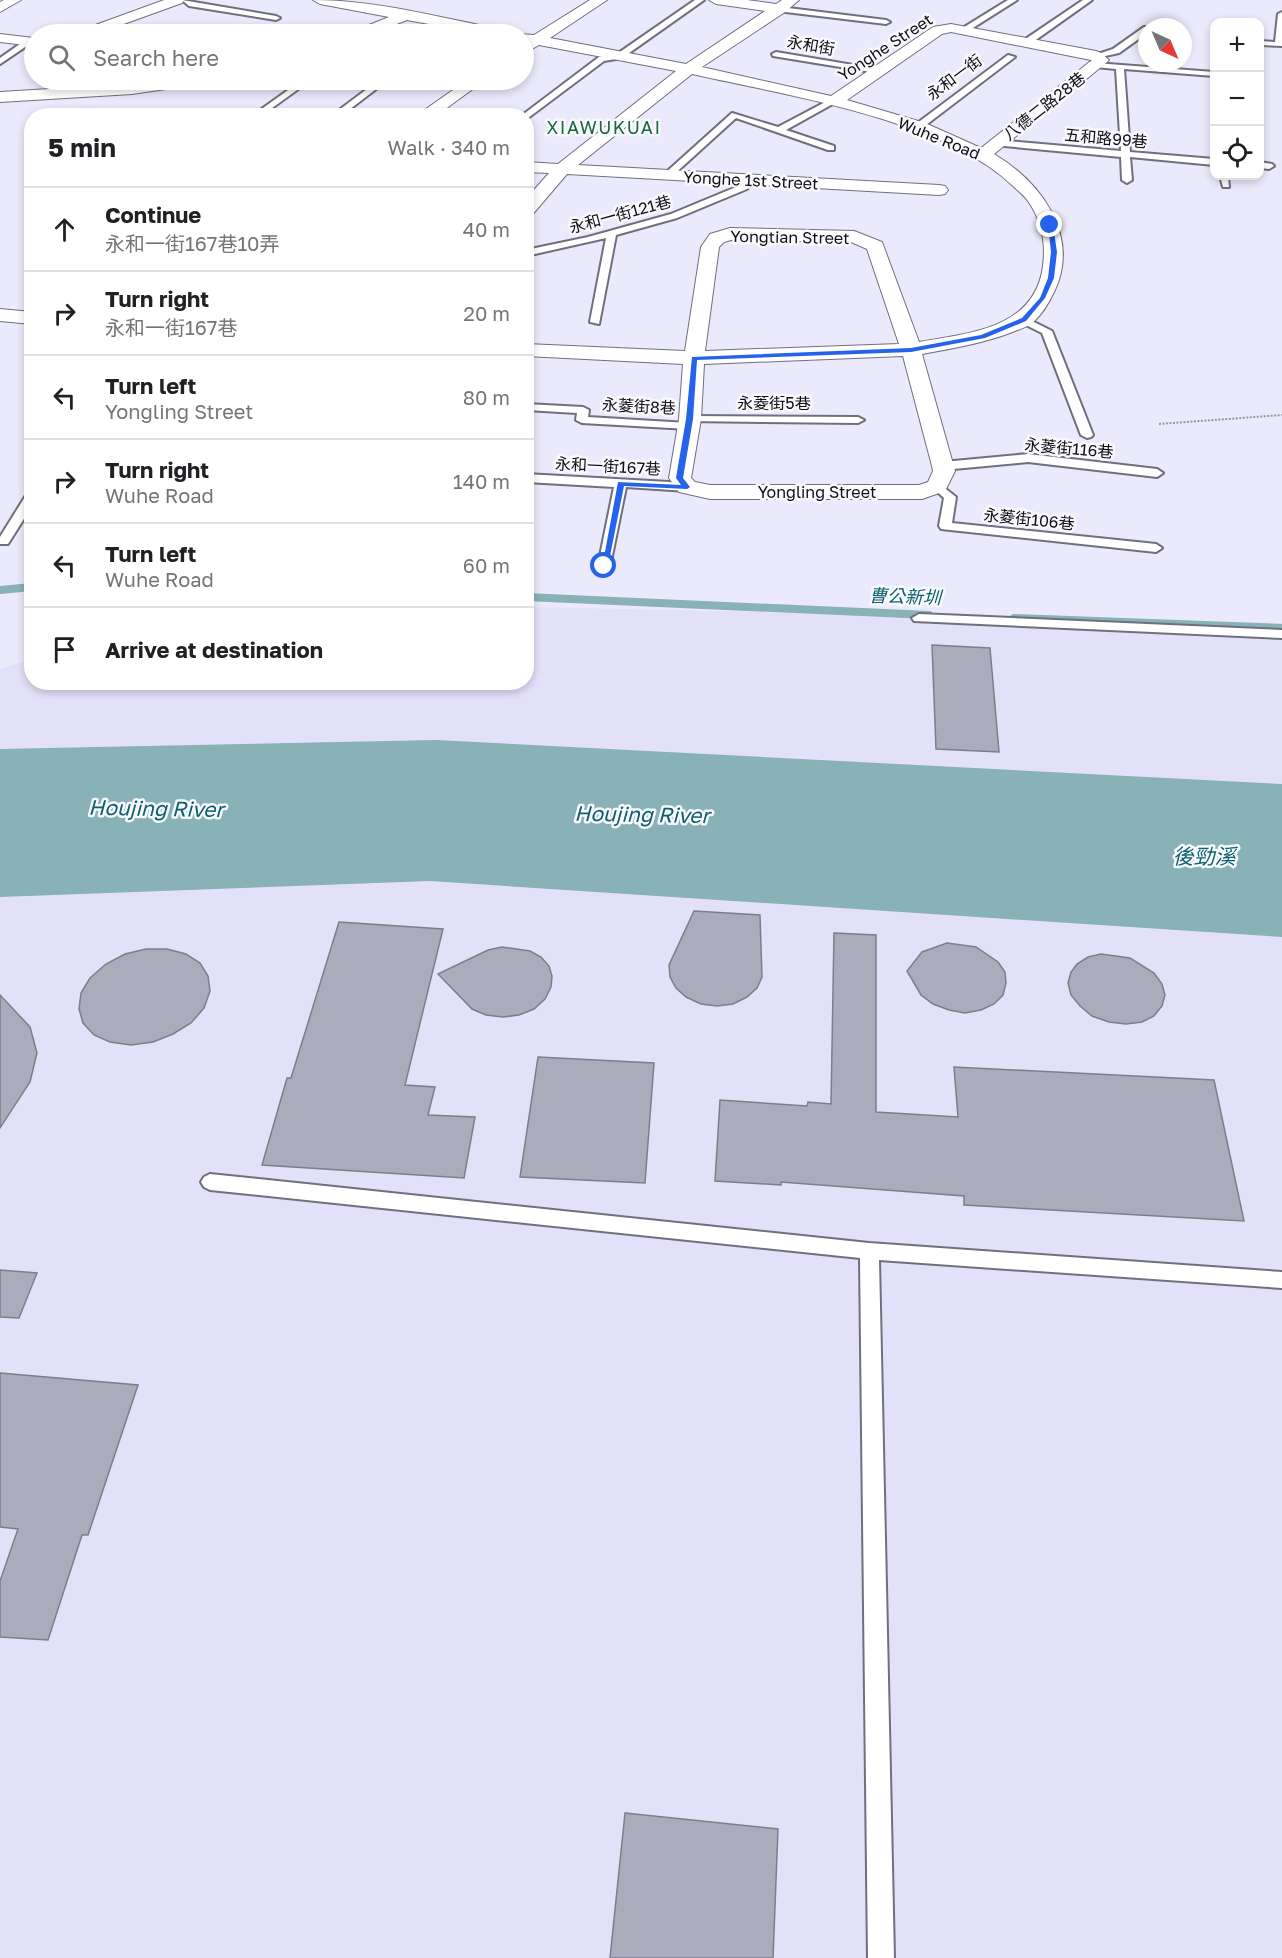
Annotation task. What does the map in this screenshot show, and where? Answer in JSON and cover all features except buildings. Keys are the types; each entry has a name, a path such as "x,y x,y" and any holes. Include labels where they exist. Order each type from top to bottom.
{"street":[{"path":"0,8 14,0"},
{"path":"111,24 177,0"},
{"path":"320,0 407,15 434,24"},
{"path":"534,38 600,0"},
{"path":"716,0 786,5"},
{"path":"384,24 426,5"},
{"path":"534,202 562,169 689,69 786,5"},
{"name":"Yonghe Street","path":"834,101 938,30 965,29 1027,42"},
{"path":"0,38 24,41"},
{"name":"八德二路28巷","path":"1027,42 1097,60"},
{"name":"Wuhe Road","path":"534,43 689,69 834,101 989,149 1002,166 1035,197 1050,225 1054,252 1051,278 1042,298 1024,320 982,337 911,350 694,358 534,350"},
{"name":"八德二路28巷","path":"989,149 1097,60"},
{"path":"0,98 117,90"},
{"path":"436,108 462,90"},
{"name":"Yonghe 1st Street","path":"534,167 939,190"},
{"name":"Yongtian Street","path":"694,358 710,247 717,238 730,234 854,237 875,246 911,350"},
{"path":"0,333 16,316"},
{"path":"911,350 940,476"},
{"path":"687,487 680,478 689,422 694,358"},
{"name":"Yongling Street","path":"687,487 710,492 922,492 940,476"}],"lane":[{"path":"186,0 189,4 276,18"},
{"path":"534,109 602,59 619,56 699,0"},
{"path":"965,29 1013,0"},
{"path":"1027,42 1088,0"},
{"path":"786,5 886,22"},
{"path":"1264,43 1280,45 1282,14"},
{"name":"八德二路28巷","path":"1097,60 1116,51 1138,35"},
{"path":"0,62 24,47"},
{"name":"永和街","path":"776,54 877,71"},
{"name":"永和一街","path":"919,126 1011,57"},
{"path":"1097,60 1120,67 1210,74"},
{"path":"1120,67 1127,180"},
{"path":"266,108 292,90"},
{"path":"346,108 370,90"},
{"path":"780,129 834,101"},
{"path":"668,175 735,114 831,148"},
{"name":"五和路99巷","path":"989,149 1126,155 1210,162"},
{"name":"永和一街121巷","path":"534,251 674,216 744,187 748,180"},
{"path":"595,322 612,233"},
{"path":"1024,320 1047,331 1087,435"},
{"name":"永菱街8巷","path":"534,407 583,410 582,420 689,422"},
{"name":"永菱街5巷","path":"689,422 858,420"},
{"name":"永菱街116巷","path":"940,476 1028,458 1157,473"},
{"name":"永菱街106巷","path":"940,476 950,497 945,526 1156,548"},
{"name":"永和一街167巷","path":"534,478 687,487"},
{"path":"604,566 621,483"},
{"path":"4,541 24,508"},
{"path":"919,618 1282,634"},
{"path":"210,1182 869,1251 1282,1280"},
{"path":"869,1251 881,1958"}],"path":[{"path":"1159,424 1282,415"}],"shaded area":[{"path":"534,607 1282,623 1282,1958 0,1958 0,669 24,661 24,690 534,690"}],"water":[{"name":"後勁溪","path":"436,740 1282,784 1282,937 430,881 0,897 0,749"}],"waterway":[{"name":"曹公新圳","path":"0,590 24,588"},
{"name":"曹公新圳","path":"534,597 929,615"},
{"name":"曹公新圳","path":"1014,618 1282,628"}],"district":[{"name":"XIAWUKUAI","path":"604,127"}],"route":[{"path":"604,566 621,483 687,487 680,478 690,419 694,358 911,350 982,337 1024,320 1042,298 1051,278 1054,252 1050,225"}],"water label":[{"name":"Houjing River","path":"156,808"},
{"name":"Houjing River","path":"642,814"}]}
